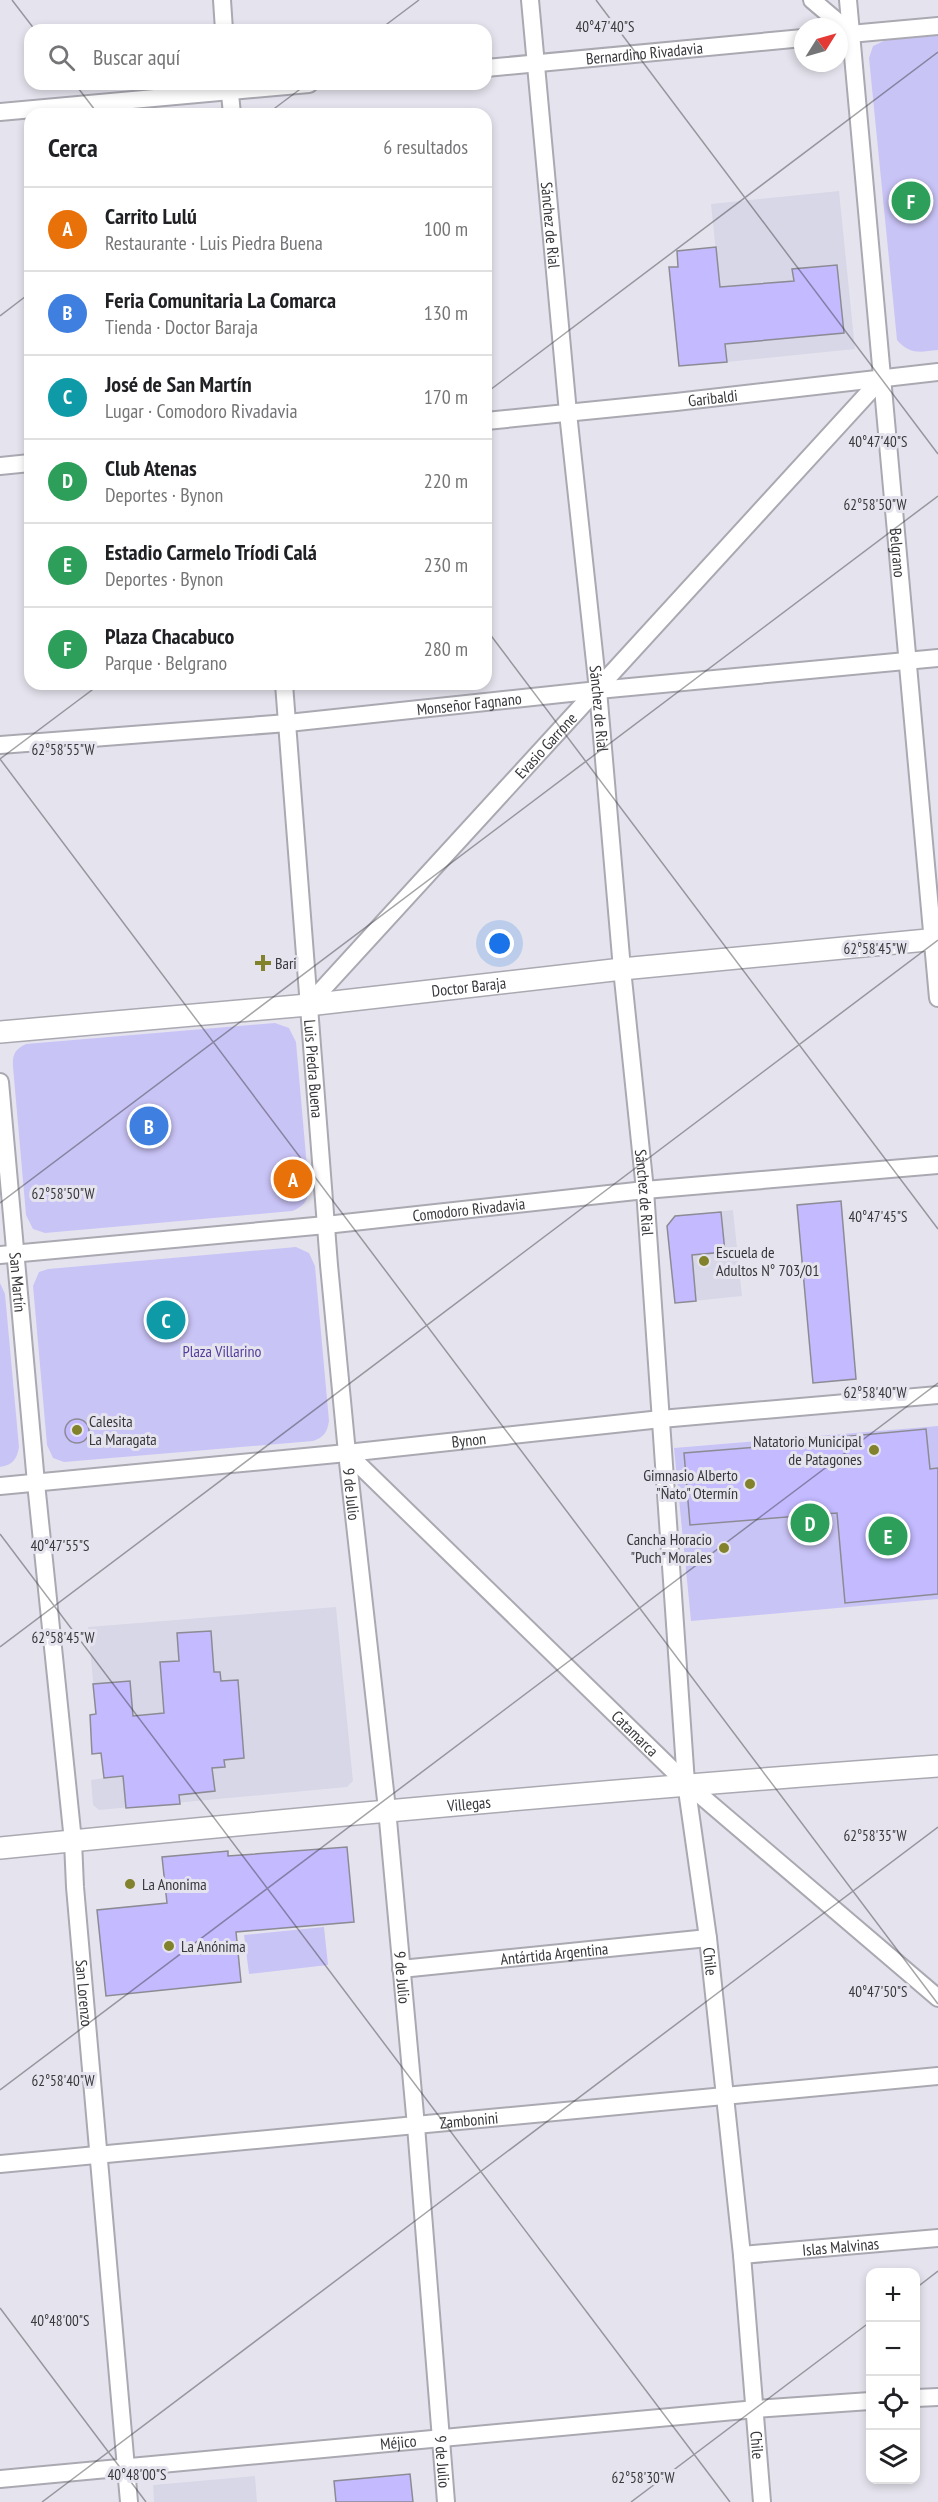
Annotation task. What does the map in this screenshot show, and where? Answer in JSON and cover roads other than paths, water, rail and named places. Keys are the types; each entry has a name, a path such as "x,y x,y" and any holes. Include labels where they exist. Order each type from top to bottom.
{"street":[{"path":"222,0 224,24"},
{"name":"Sánchez de Rial","path":"530,0 568,413 598,690 622,969 645,1190 661,1419"},
{"path":"812,0 829,18"},
{"name":"Belgrano","path":"846,18 848,0"},
{"path":"848,34 938,26"},
{"name":"Bernardino Rivadavia","path":"492,67 794,39"},
{"name":"Belgrano","path":"848,62 882,378 935,939 938,998"},
{"path":"38,108 210,90"},
{"path":"229,90 231,108"},
{"path":"0,112 24,109"},
{"name":"Garibaldi","path":"492,420 938,372"},
{"name":"Evasio Garrone","path":"308,1005 882,378"},
{"path":"0,466 24,464"},
{"name":"Monseñor Fagnano","path":"0,746 288,723 598,690 938,658"},
{"name":"Luis Piedra Buena","path":"285,690 326,1226 347,1453"},
{"name":"Doctor Baraja","path":"0,1032 308,1005 622,969 935,939"},
{"name":"San Martín","path":"0,1082 8,1254 36,1483"},
{"name":"Comodoro Rivadavia","path":"8,1254 326,1226 645,1190 938,1166"},
{"name":"Bynon","path":"0,1486 347,1453 661,1419 938,1395"},
{"name":"Chile","path":"661,1419 686,1784 708,1938 742,2255 762,2502"},
{"name":"Catamarca","path":"347,1453 686,1784 938,1998"},
{"name":"9 de Julio","path":"347,1453 387,1809 416,2126 446,2502"},
{"name":"San Lorenzo","path":"36,1483 73,1841 76,1899 129,2502"},
{"name":"Villegas","path":"0,1848 387,1809 938,1766"},
{"name":"Antártida Argentina","path":"401,1969 708,1938"},
{"name":"Zambonini","path":"0,2164 938,2076"},
{"name":"Islas Malvinas","path":"742,2255 938,2238"},
{"path":"920,2398 938,2397"},
{"name":"Méjico","path":"0,2479 756,2409 866,2401"}],"place":[{"name":"Plaza Chacabuco","path":"911,201"},
{"name":"Bari","path":"263,963"},
{"name":"Feria Comunitaria La Comarca","path":"149,1126"},
{"name":"Carrito Lulú","path":"293,1179"},
{"name":"Escuela de Adultos N° 703/01","path":"704,1261"},
{"name":"José de San Martín","path":"166,1320"},
{"name":"Calesita La Maragata","path":"77,1430"},
{"name":"Natatorio Municipal de Patagones","path":"874,1450"},
{"name":"Gimnasio Alberto \"Ñato\" Otermín","path":"750,1484"},
{"name":"Club Atenas","path":"810,1523"},
{"name":"Estadio Carmelo Tríodi Calá","path":"888,1536"},
{"name":"Cancha Horacio \"Puch\" Morales","path":"724,1548"},
{"name":"La Anonima","path":"130,1884"},
{"name":"La Anónima","path":"169,1946"}],"park label":[{"name":"Plaza Villarino","path":"222,1351"}]}
